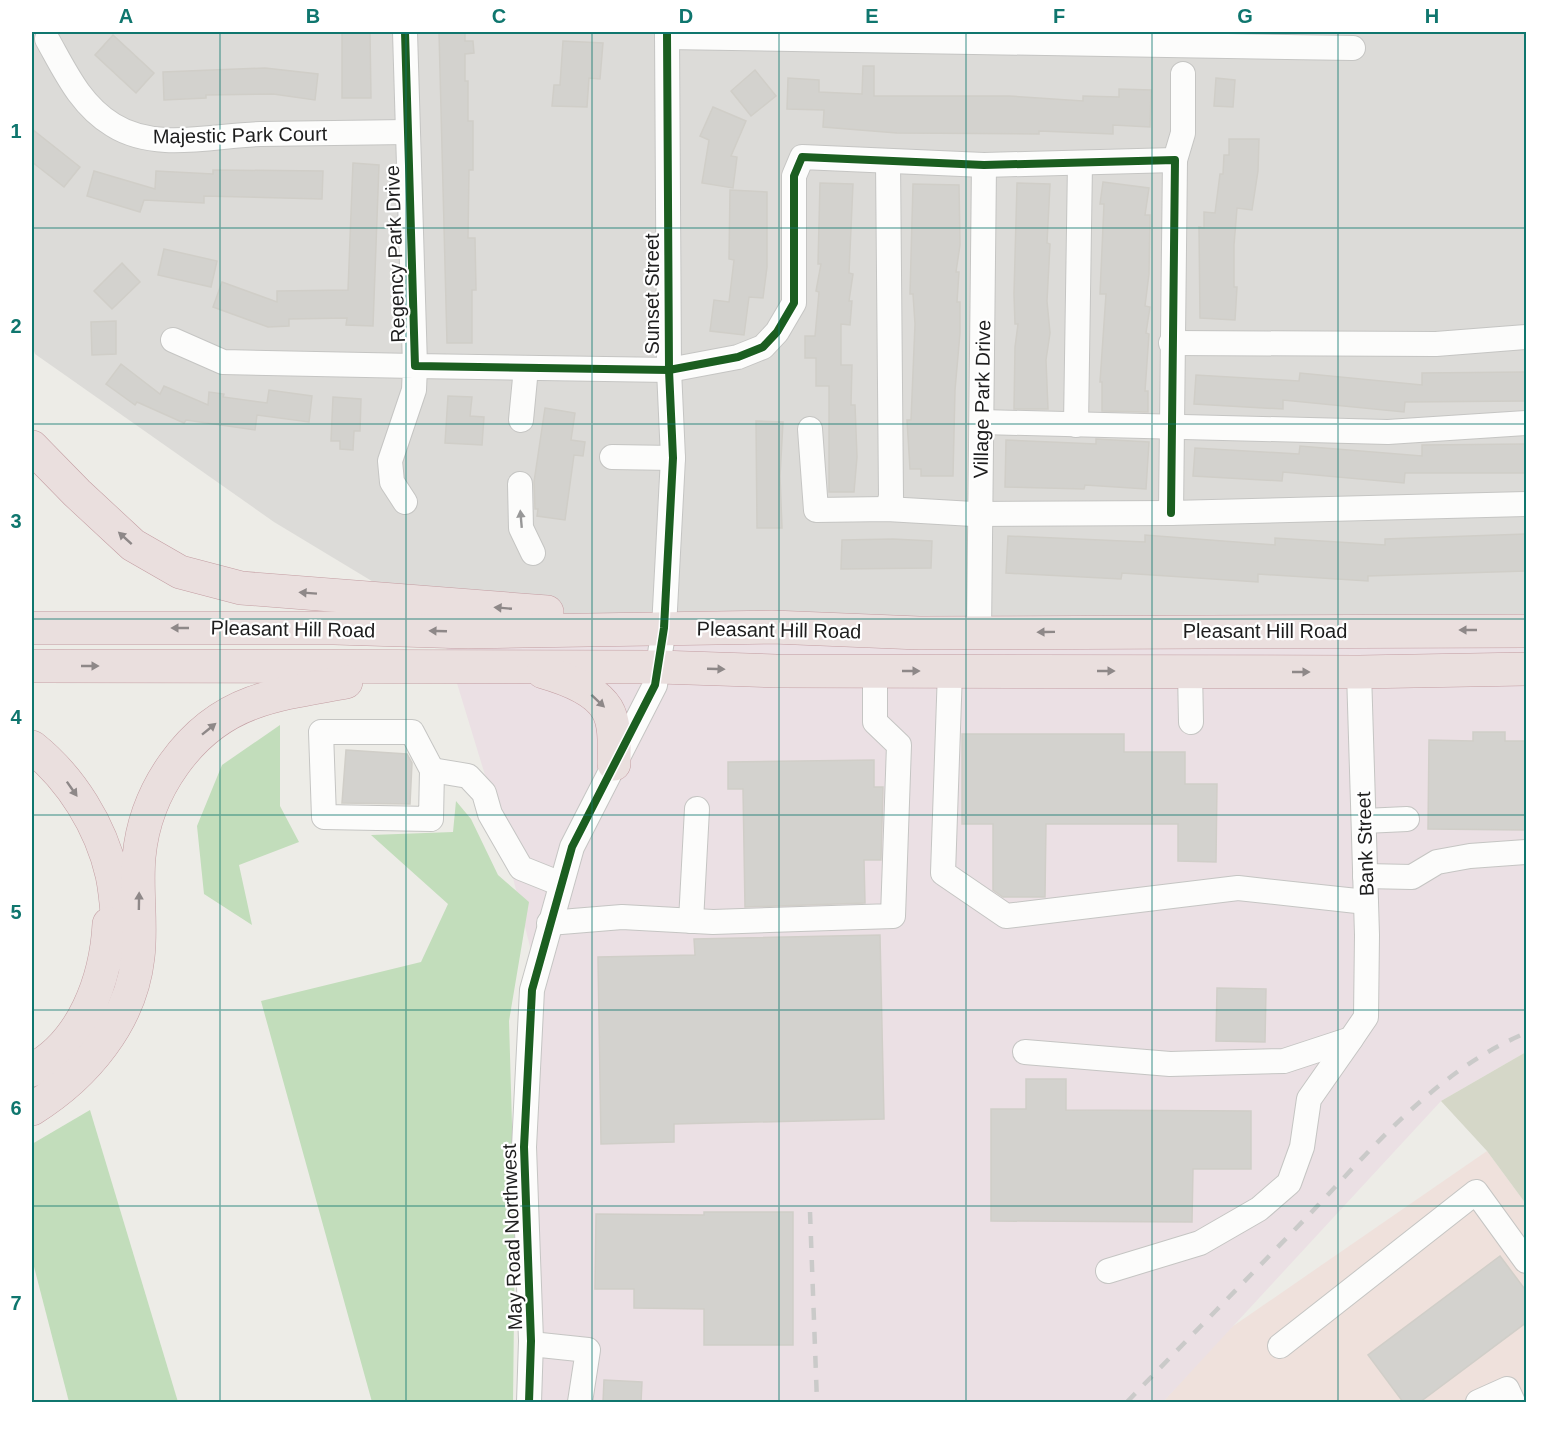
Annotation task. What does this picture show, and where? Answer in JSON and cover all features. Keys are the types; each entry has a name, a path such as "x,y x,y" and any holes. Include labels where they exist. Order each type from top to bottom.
{"highway":[{"path":"32,427 76,493"},
{"path":"32,447 76,493 133,545 180,572 241,588 634,619 664,628"},
{"name":"Pleasant Hill Road","path":"32,628 334,628 468,632 772,627 919,633 1527,631"},
{"name":"Pleasant Hill Road","path":"32,666 658,667 875,671 1359,672 1527,669"},
{"path":"527,667 560,677 590,693 607,709 614,733 614,764"},
{"path":"32,1109 69,1083 101,1047 124,1007 138,958 139,856 146,816 159,786 182,755 210,726 250,704 281,694 427,668"},
{"path":"32,747 68,783 90,817 112,875 120,945 107,993 87,1032 49,1074 32,1086"},
{"path":"32,1070 46,1063 80,1025 96,992 108,950 112,875"}],"street":[{"name":"Regency Park Drive","path":"405,32 415,366 414,390 390,461 392,483 405,502"},
{"path":"667,34 1221,39 1353,48"},
{"name":"Sunset Street","path":"664,628 673,459 669,370 667,34"},
{"name":"Majestic Park Court","path":"47,39 78,94 113,125 143,137 180,141 257,134 407,132"},
{"path":"1171,513 1174,160 1183,133 1183,74"},
{"name":"Regency Park Drive","path":"415,366 669,370 738,357 763,347 777,332 794,303 794,176 802,156 888,161"},
{"path":"887,509 891,497 888,161 984,165 1174,160"},
{"path":"1076,425 1080,163"},
{"name":"Village Park Drive","path":"979,633 984,165"},
{"path":"1171,344 1436,344 1527,338"},
{"path":"173,340 223,362 415,366"},
{"path":"521,420 526,368"},
{"path":"982,422 1388,432 1527,423"},
{"path":"810,429 816,510 887,509 980,514 1171,513 1527,504"},
{"path":"612,457 673,459"},
{"path":"519,484 521,528 533,553"},
{"name":"May Road Northwest","path":"529,1402 531,1344 524,1147 532,990 572,847 655,685 664,628"},
{"path":"950,670 942,873 1006,916 1238,888 1366,902"},
{"path":"549,923 622,917 692,921 893,916 898,745 875,722 875,671"},
{"path":"1190,671 1191,722"},
{"name":"Bank Street","path":"1351,1039 1366,1017 1366,902 1359,672"},
{"path":"321,732 412,732 432,770 431,819 324,817 321,732"},
{"path":"432,770 468,776 484,793 490,814 521,868 561,884"},
{"path":"692,921 697,809"},
{"path":"1364,821 1407,819"},
{"path":"1365,876 1412,877 1437,862 1470,856 1527,852"},
{"path":"1025,1052 1170,1064 1284,1061 1351,1039"},
{"path":"1108,1271 1200,1243 1259,1209 1289,1183 1302,1147 1309,1099 1351,1039"},
{"path":"1280,1346 1476,1192 1527,1261"},
{"path":"531,1344 588,1350 580,1402"},
{"path":"1478,1402 1515,1390"}],"shaded area":[{"path":"32,32 1526,32 1526,640 1189,649 438,621 274,522 35,354 32,345"},
{"path":"438,621 1189,649 1526,640 1526,1052 1441,1101 1163,1402 519,1402 533,959 499,821"},
{"path":"1526,1052 1526,1204 1487,1151 1441,1101"},
{"path":"1487,1151 1526,1204 1526,1402 1163,1402 1226,1331"}],"green space":[{"path":"280,725 280,806 299,842 239,865 252,925 204,894 197,826 222,765"},
{"path":"456,801 471,819 498,875 529,902 509,1021 515,1228 513,1402 372,1402 261,1001 421,962 448,904 371,835 453,832"},
{"path":"90,1110 178,1402 69,1402 32,1259 32,1144"}],"building":[{"path":"342,32 370,32 371,98 342,98"},
{"path":"439,32 465,32 465,41 473,41 474,53 465,54 468,121 473,121 473,170 469,170 468,238 475,238 476,290 472,290 472,343 447,343"},
{"path":"113,35 154,73 136,93 95,55"},
{"path":"563,41 603,43 600,79 589,78 587,107 552,106 554,85 560,85"},
{"path":"863,66 874,66 874,96 1009,96 1083,101 1083,96 1119,97 1119,89 1151,90 1150,127 1113,125 1113,134 1039,131 1039,134 897,133 823,127 824,110 787,109 788,78 819,80 819,92 862,94"},
{"path":"265,68 318,74 315,100 273,94 206,95 206,98 164,100 163,72"},
{"path":"755,70 776,96 751,116 731,91"},
{"path":"1216,78 1235,80 1233,107 1214,106"},
{"path":"713,107 746,121 731,156 737,157 733,188 702,183 709,140 700,136"},
{"path":"32,129 80,167 64,187 32,162"},
{"path":"1229,139 1259,139 1258,171 1252,210 1237,208 1234,245 1234,287 1237,287 1235,320 1200,318 1199,227 1204,228 1204,212 1215,213 1220,174 1223,174 1224,155 1229,155"},
{"path":"353,163 379,165 373,326 346,325 347,318 289,319 289,326 268,327 213,307 222,282 277,302 277,291 348,290"},
{"path":"213,170 323,171 322,199 204,196 204,203 144,200 140,212 87,196 94,171 155,189 156,171 213,174"},
{"path":"1103,182 1149,188 1145,215 1150,215 1149,274 1145,306 1150,307 1146,333 1149,334 1145,391 1148,391 1148,412 1102,411 1102,382 1100,382 1106,294 1100,294 1104,204 1100,204"},
{"path":"820,183 853,184 849,273 853,274 849,301 852,301 850,325 841,324 841,365 852,365 851,405 855,405 857,457 854,492 829,492 829,386 816,386 816,358 805,358 805,336 815,336 819,292 816,291 821,264 818,264"},
{"path":"1017,183 1050,184 1047,243 1050,244 1047,301 1050,333 1046,360 1048,409 1014,409 1015,347 1018,324 1015,324 1014,294"},
{"path":"913,184 959,185 960,245 956,272 959,272 957,302 960,302 960,333 955,390 953,476 921,476 921,469 910,469 907,420 911,420 915,324 913,294 910,294"},
{"path":"730,190 767,192 767,267 763,298 749,297 744,335 710,331 714,300 729,302 734,260 729,259"},
{"path":"164,249 217,261 211,287 158,275"},
{"path":"122,263 140,282 112,309 94,291"},
{"path":"116,321 116,354 92,355 91,322"},
{"path":"121,364 160,394 164,386 208,405 209,392 224,394 223,397 267,403 269,390 312,396 309,422 257,415 255,430 186,420 184,423 137,402 135,405 106,384"},
{"path":"1527,372 1527,401 1405,402 1404,412 1283,400 1283,409 1194,404 1196,375 1299,381 1300,373 1422,385 1422,373"},
{"path":"448,396 472,397 470,416 484,417 482,445 445,443"},
{"path":"333,397 361,399 360,431 354,431 353,450 340,449 340,441 331,441"},
{"path":"545,408 575,413 571,440 585,442 583,456 574,455 565,520 537,516 538,509 535,509 534,482"},
{"path":"756,421 783,422 780,476 782,528 757,528"},
{"path":"1096,439 1149,442 1146,489 1085,485 1084,489 1005,487 1006,440 1096,444"},
{"path":"1527,444 1527,473 1405,473 1404,483 1283,472 1282,481 1193,476 1195,448 1299,454 1300,446 1422,456 1422,445"},
{"path":"1527,534 1527,571 1368,576 1368,581 1258,574 1258,582 1122,573 1121,579 1006,573 1008,536 1145,542 1145,535 1275,545 1275,538 1385,545 1385,539"},
{"path":"842,540 932,541 931,568 841,569"},
{"path":"1473,732 1505,732 1505,741 1527,741 1527,830 1428,829 1429,740 1473,741"},
{"path":"962,734 1124,734 1124,752 1185,752 1185,784 1217,784 1216,862 1178,861 1178,824 1046,824 1045,897 1003,897 993,890 993,824 962,824"},
{"path":"346,750 407,754 412,763 410,804 342,803"},
{"path":"874,760 874,787 883,787 881,860 864,860 865,903 745,907 743,789 728,789 728,762"},
{"path":"880,935 884,1119 674,1124 674,1142 601,1144 598,957 695,955 694,939"},
{"path":"1217,988 1266,989 1265,1042 1216,1041"},
{"path":"1026,1079 1066,1079 1066,1110 1251,1111 1251,1169 1193,1169 1192,1222 991,1221 991,1109 1026,1109"},
{"path":"704,1212 793,1212 793,1345 704,1345 704,1309 634,1308 634,1289 595,1289 596,1214 704,1215"},
{"path":"1500,1256 1527,1292 1527,1322 1420,1402 1403,1402 1368,1355"},
{"path":"604,1380 642,1382 641,1402 603,1402"}],"railway":[{"path":"1127,1402 1406,1114 1462,1068 1526,1033"},
{"path":"810,1212 817,1402"}],"cycle path":[{"path":"405,32 415,366 669,370 738,357 763,347 777,332 794,303 794,176 802,157 984,165 1175,160 1171,513"},
{"path":"529,1402 531,1341 524,1147 532,990 572,847 655,685 664,628 673,458 669,370 667,32"}]}
